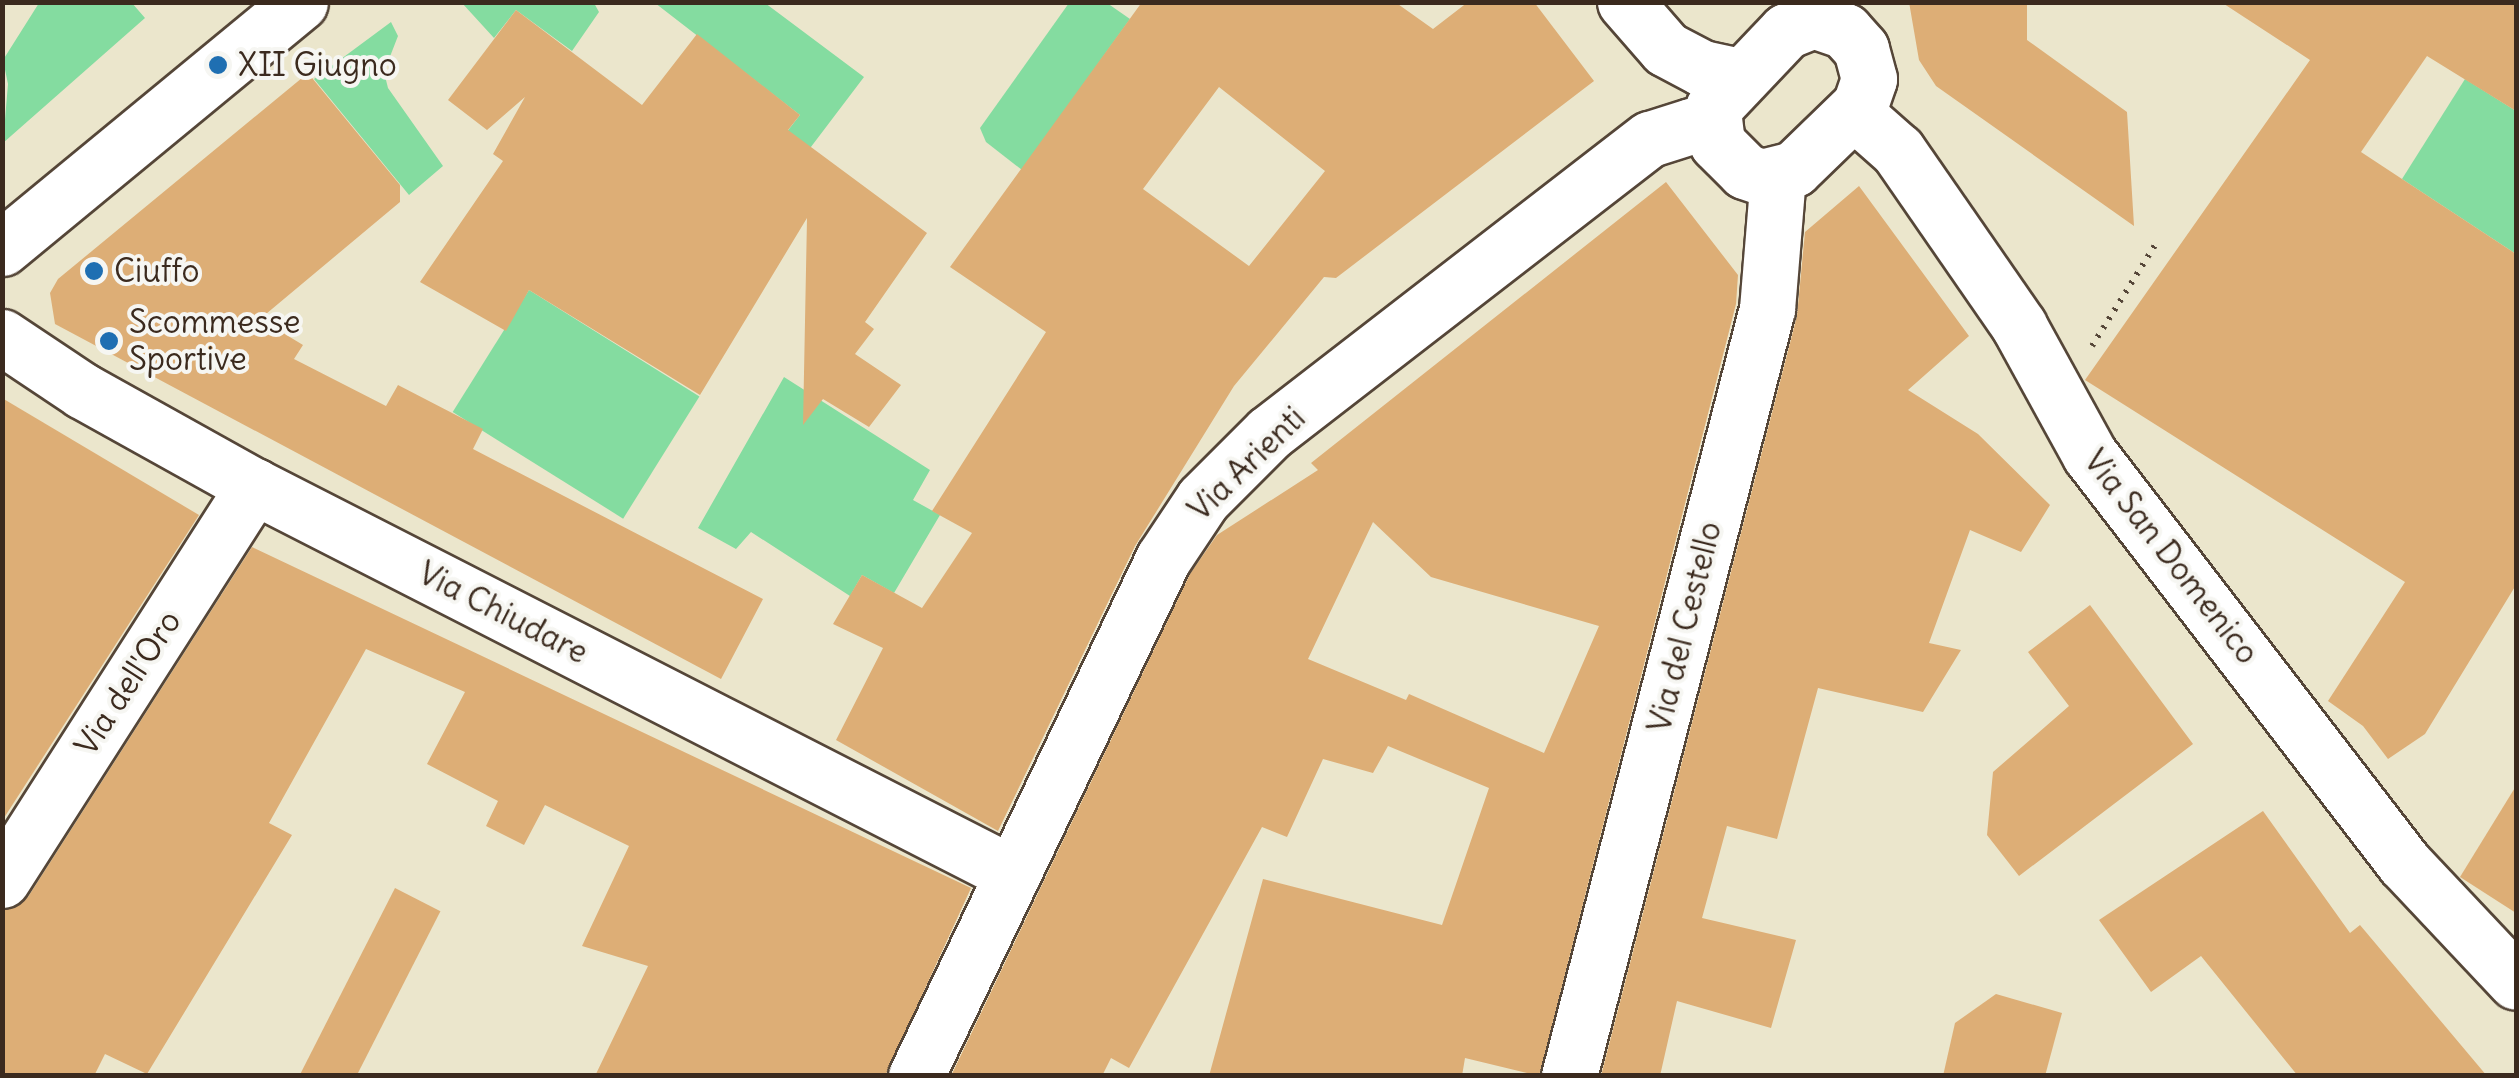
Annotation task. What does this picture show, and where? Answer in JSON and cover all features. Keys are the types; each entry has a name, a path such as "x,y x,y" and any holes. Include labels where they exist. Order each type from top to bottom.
{"street":[{"path":"2,248 300,2"},
{"path":"1625,2 1666,49 1702,68 1740,76"},
{"path":"1819,11 1845,31 1868,63 1870,78 1854,113 1778,176 1745,171 1710,128 1713,108 1786,31 1819,11"},
{"name":"Via San Domenico","path":"1854,113 1898,151 2020,326 2090,455 2404,863 2516,982"},
{"name":"Via Arienti","path":"916,1076 1163,559 1203,499 1269,433 1650,139 1691,126 1710,128"},
{"name":"Via del Cestello","path":"1569,1076 1768,309 1778,176"},
{"name":"Via Chiudare","path":"2,336 83,391 254,486 1013,874"},
{"name":"Via dell'Oro","path":"2,880 254,486"}],"path":[{"path":"2086,356 2157,242"}],"green space":[{"path":"39,3 132,3 145,18 3,143 8,84 3,60"},
{"path":"462,3 594,3 599,12 572,51 516,10 494,38"},
{"path":"655,3 765,3 864,77 682,317 694,250 800,115"},
{"path":"1069,3 1107,3 1130,19 1022,170 986,142 980,128"},
{"path":"391,22 398,36 384,72 388,88 443,166 409,195 314,79"},
{"path":"2465,79 2516,111 2516,254 2402,179"},
{"path":"529,290 699,397 623,519 453,412"},
{"path":"784,377 930,470 913,500 940,515 894,593 862,575 850,596 751,532 736,549 698,528"}],"building":[{"path":"1142,2 1395,2 1433,29 1468,2 1534,2 1594,81 1336,278 1324,277 1234,386 1135,546 998,831 836,740 883,648 833,624 862,575 922,608 972,533 932,511 1046,332 950,267","holes":["1219,87 1325,171 1249,266 1143,189"]},
{"path":"1909,2 2027,2 2027,40 2127,112 2134,226 1936,86 1919,60"},
{"path":"2221,2 2516,2 2516,111 2427,56 2361,152 2516,254 2516,585 2425,734 2388,759 2363,726 2328,701 2405,582 2085,380 2310,60"},
{"path":"516,10 642,105 697,34 800,115 788,130 927,233 865,322 874,329 855,354 901,385 869,427 823,399 803,425 807,218 700,395 529,290 506,331 420,282 503,161 493,154 525,97 487,130 448,100"},
{"path":"308,73 400,185 400,202 260,319 303,345 294,359 386,406 398,385 483,429 473,449 763,599 721,679 55,324 50,293 58,279"},
{"path":"1666,182 1738,275 1736,304 1539,1076 1465,1058 1462,1076 1209,1076 1263,879 1442,925 1489,788 1388,746 1373,773 1323,759 1287,837 1262,827 1129,1068 1111,1058 1102,1076 951,1076 1190,574 1217,535 1318,470 1311,463","holes":["1373,522 1431,577 1599,626 1544,753 1409,694 1406,700 1308,659"]},
{"path":"1859,186 1969,336 1908,390 1978,434 2050,505 2021,552 1970,530 1929,643 1961,650 1923,712 1818,688 1777,839 1727,826 1702,918 1796,940 1771,1028 1677,1001 1660,1076 1601,1076 1797,316 1805,232"},
{"path":"2,398 199,515 2,821"},
{"path":"252,547 971,888 885,1076 595,1076 648,966 582,946 629,846 545,805 524,845 486,826 498,801 427,764 465,692 366,649 269,823 292,835 147,1074 105,1054 94,1076 2,1076 2,911 28,897"},
{"path":"2090,605 2193,744 2019,876 1987,835 1993,772 2069,706 2028,652"},
{"path":"2516,786 2516,913 2460,877"},
{"path":"2263,811 2350,933 2360,925 2487,1076 2298,1076 2201,956 2151,992 2099,920"},
{"path":"395,888 440,911 356,1076 299,1076"},
{"path":"1996,994 2062,1013 2045,1076 1943,1076 1955,1023"}],"place":[{"name":"XII Giugno","path":"218,65"},
{"name":"Ciuffo","path":"94,271"},
{"name":"Scommesse Sportive","path":"109,341"}]}
